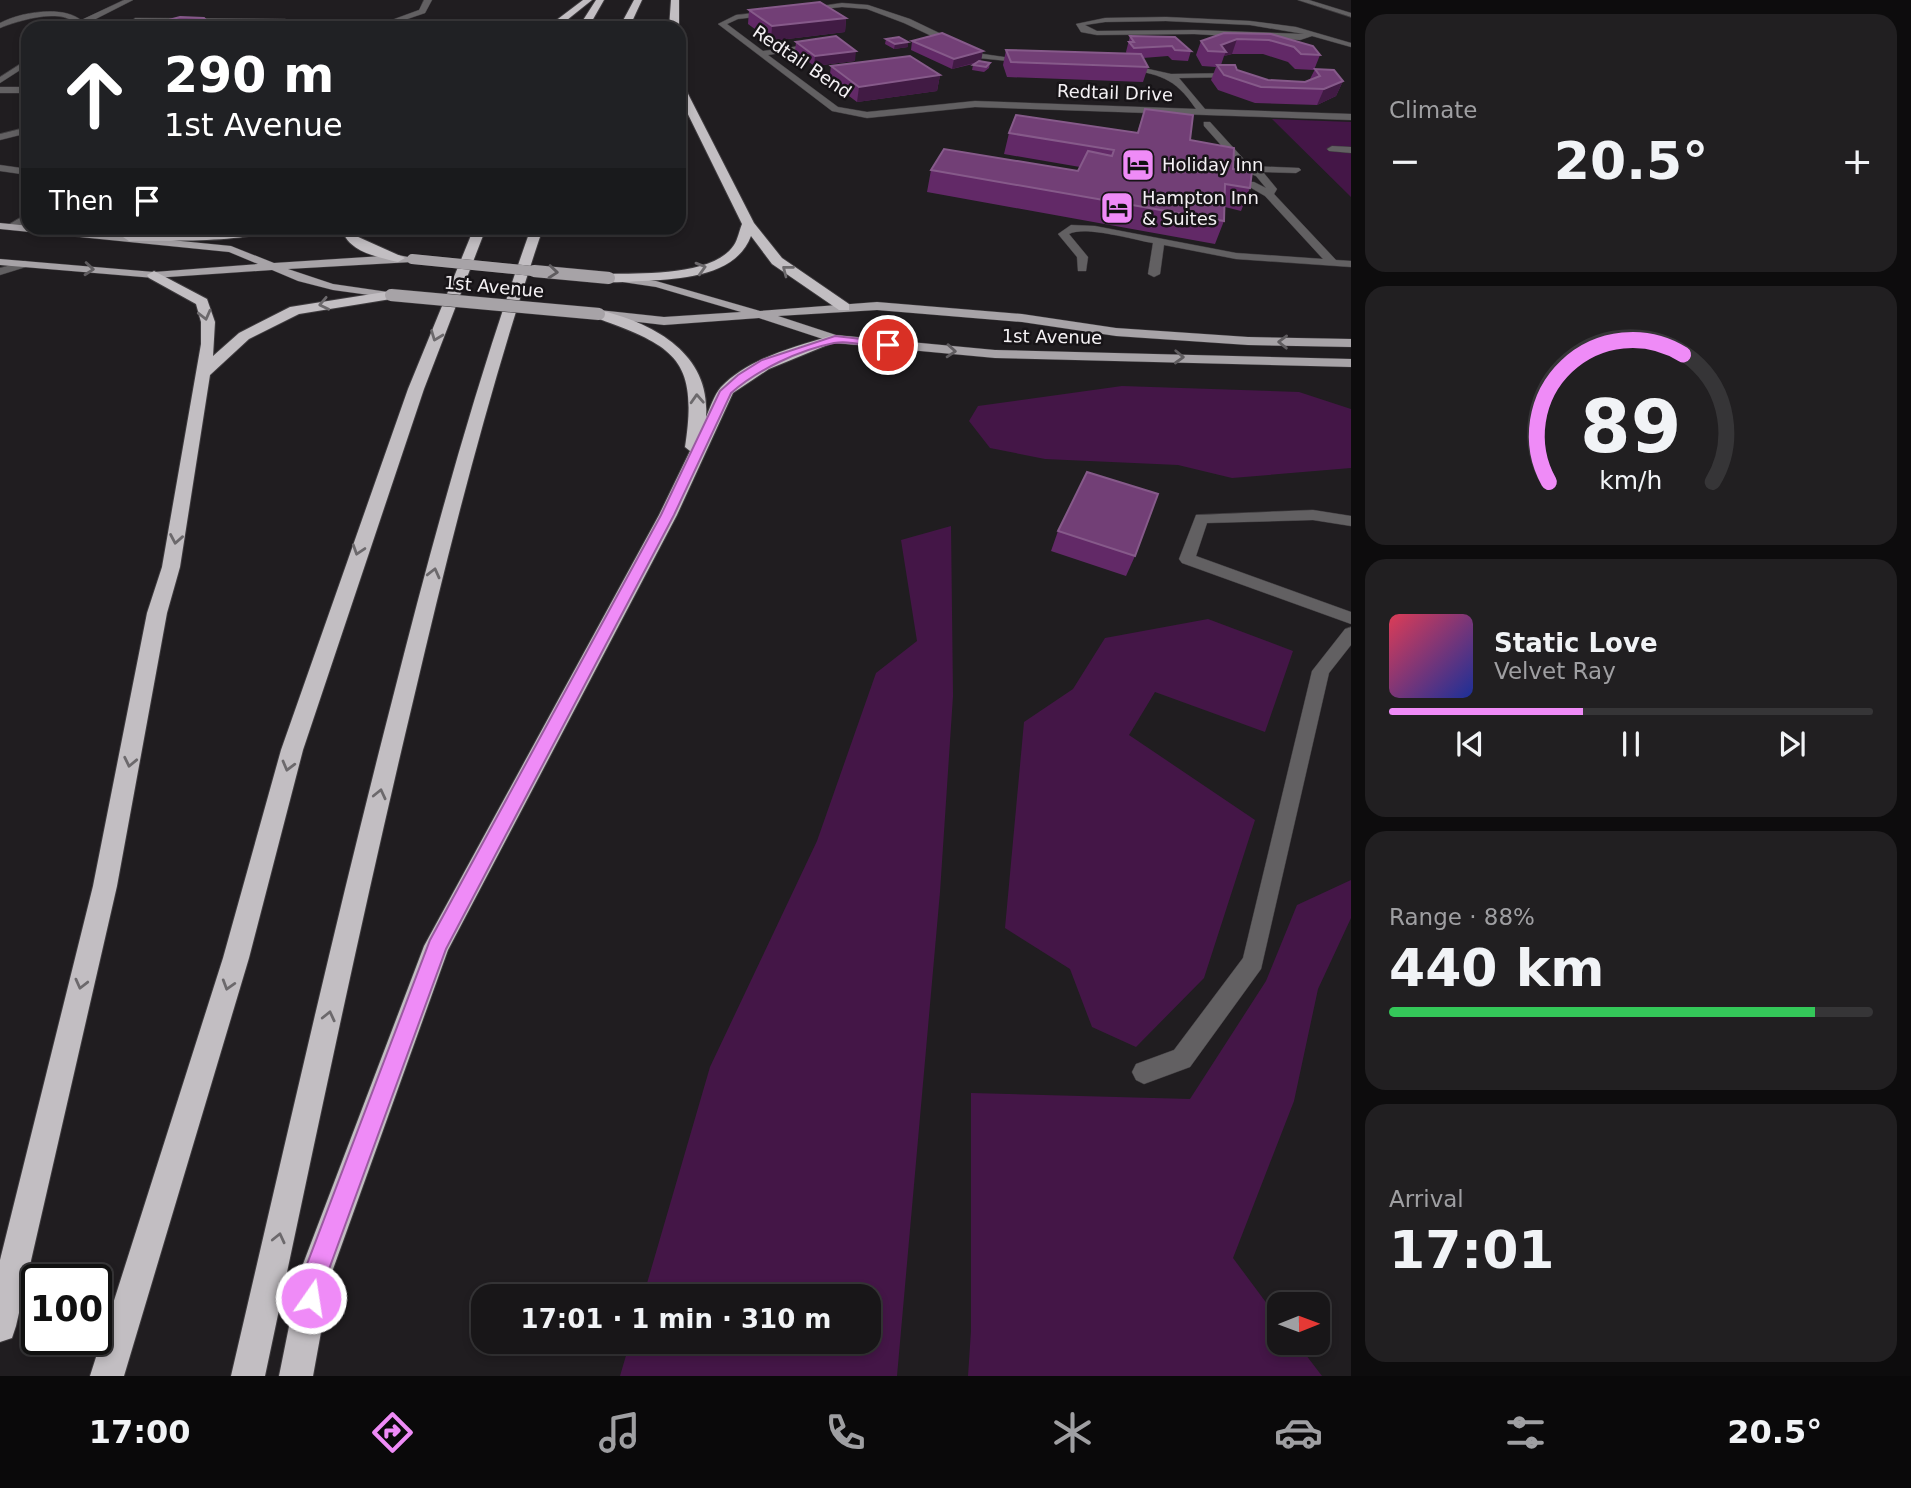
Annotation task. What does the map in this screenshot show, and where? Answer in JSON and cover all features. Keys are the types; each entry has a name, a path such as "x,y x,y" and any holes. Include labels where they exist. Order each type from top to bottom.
{"highway":[{"path":"560,21 587,0"},
{"path":"587,21 600,0"},
{"path":"628,21 638,0"},
{"path":"674,21 675,0"},
{"path":"686,100 748,224 776,261 844,307"},
{"path":"609,278 677,274 707,267 727,258 739,248 748,224"},
{"path":"129,237 194,235"},
{"path":"349,235 362,246 405,258"},
{"path":"107,1376 236,958 300,724 416,389 477,235"},
{"path":"248,1376 402,698 484,391 535,235"},
{"path":"0,1326 105,886 157,613 171,566 203,374 208,322 201,302 154,275"},
{"path":"203,374 244,336 295,310 391,295"},
{"path":"599,314 647,332 684,357 695,378 699,401 691,466"},
{"path":"296,1376 316,1272 437,946 668,515 726,391 742,377 766,363 835,339"}],"main road":[{"name":"1st Avenue","path":"0,226 21,229"},
{"path":"0,236 12,228"},
{"name":"1st Avenue","path":"103,235 231,249 302,279 333,287 664,321 844,307 914,308 1130,333 1248,341 1351,343"},
{"name":"1st Avenue","path":"0,262 154,275 405,258 656,284 758,313 835,339 995,354 1351,363"}],"street":[{"path":"89,21 129,0"},
{"path":"394,21 422,11 428,0"},
{"path":"1302,0 1351,15"},
{"name":"Redtail Bend","path":"789,11 842,5 868,7 907,21 981,56 1044,61"},
{"name":"Redtail Bend","path":"776,12 736,17 722,24 835,109 856,114 878,114"},
{"path":"0,26 23,17 45,15 72,16 74,21"},
{"path":"1311,34 1300,38 1194,32 1097,33 1084,30 1080,24 1105,20 1188,19 1279,26 1311,34 1351,45"},
{"path":"137,21 285,21"},
{"path":"760,54 818,45"},
{"path":"1114,64 1172,76 1237,76"},
{"path":"0,81 21,66"},
{"path":"1172,76 1187,88 1202,111"},
{"path":"0,90 21,90"},
{"name":"Redtail Drive","path":"878,114 975,104 1351,117"},
{"path":"1207,124 1245,172 1259,174 1272,189 1269,194"},
{"path":"0,138 21,132"},
{"path":"1332,149 1351,150"},
{"path":"0,168 21,171"},
{"path":"1245,172 1296,170"},
{"path":"1251,184 1269,194 1332,262"},
{"path":"12,228 21,221"},
{"path":"1082,269 1083,257 1063,234 1071,228 1095,229 1236,256 1351,264"},
{"path":"1154,274 1159,242"},
{"path":"0,272 24,264"},
{"path":"1351,521 1313,514 1201,517 1187,559 1351,618"},
{"path":"1144,1072 1182,1059 1252,962 1321,671 1351,633"}],"shaded area":[{"path":"1272,119 1351,122 1351,197"},
{"path":"1122,386 1299,392 1351,409 1351,468 1232,478 1178,465 1045,459 990,448 969,421 978,406"},
{"path":"951,526 953,696 940,892 897,1376 620,1376 626,1354 881,1354 881,1284 647,1284 710,1067 817,841 876,673 917,641 901,540"},
{"path":"1208,619 1293,651 1265,732 1155,692 1129,735 1255,820 1204,978 1136,1047 1092,1027 1070,969 1005,928 1024,722 1073,689 1105,638"},
{"path":"1351,880 1351,918 1318,989 1294,1101 1233,1258 1267,1304 1267,1355 1306,1355 1322,1376 968,1376 971,1331 971,1093 1190,1099 1266,981 1297,905"}],"building":[{"path":"820,2 846,18 772,26 749,10"},
{"path":"180,17 204,18 207,21 165,21"},
{"path":"942,33 983,51 954,59 912,41"},
{"path":"1224,33 1271,34 1313,46 1320,55 1301,54 1294,47 1269,40 1237,39 1221,45 1226,52 1208,51 1201,41"},
{"path":"836,36 856,51 815,56 796,42"},
{"path":"1130,36 1175,37 1191,51 1175,50 1172,46 1134,48 1129,42 1134,42"},
{"path":"899,37 908,42 895,44 886,39"},
{"path":"1006,50 1141,54 1148,67 1011,62"},
{"path":"910,56 940,75 859,87 831,66"},
{"path":"979,61 990,63 986,67 973,65"},
{"path":"1217,65 1235,65 1237,70 1268,80 1305,82 1320,76 1315,69 1334,70 1343,81 1324,89 1261,87 1224,75"},
{"path":"1145,109 1193,115 1190,140 1234,148 1233,169 1252,171 1250,188 1225,184 1224,221 931,170 944,149 1078,171 1088,151 1112,156 1114,150 1009,133 1016,115 1138,133"},
{"path":"1087,472 1158,494 1135,556 1058,531"}],"place":[{"name":"Holiday Inn","path":"1138,165"},
{"name":"Hampton Inn & Suites","path":"1117,208"}],"route":[{"path":"311,1298 316,1272 437,946 668,515 726,391 742,377 766,363 835,339 888,345"}]}
